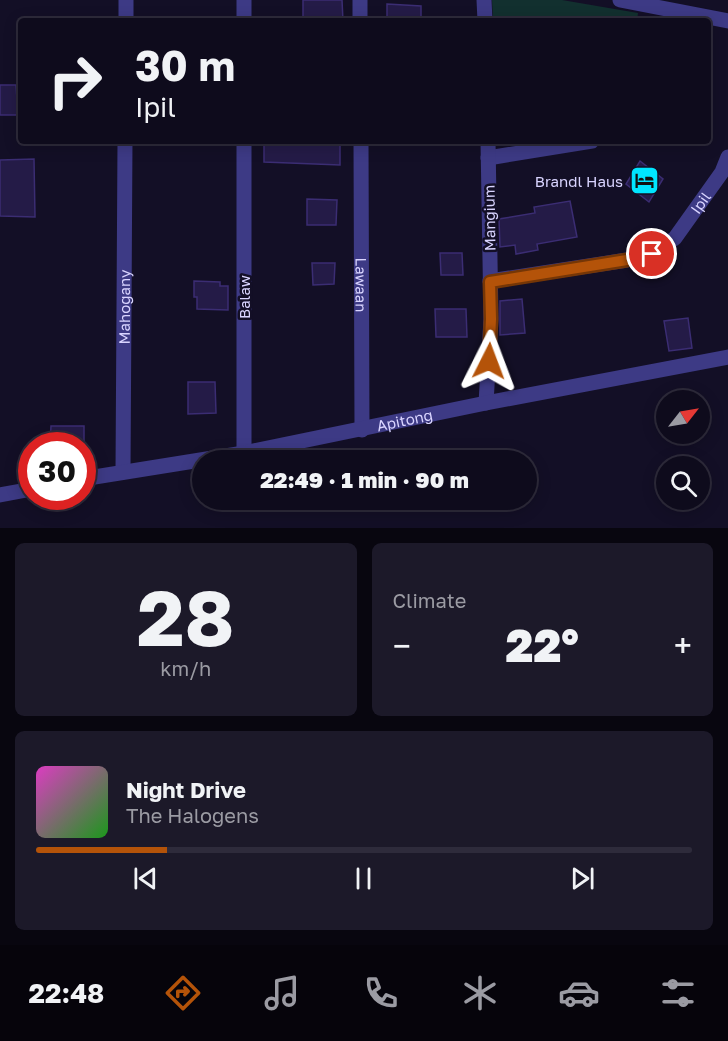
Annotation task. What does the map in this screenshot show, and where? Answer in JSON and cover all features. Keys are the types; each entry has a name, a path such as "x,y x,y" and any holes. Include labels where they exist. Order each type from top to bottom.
{"street":[{"path":"126,0 126,18"},
{"path":"244,0 244,18"},
{"path":"360,0 360,18"},
{"path":"484,0 485,18"},
{"path":"620,0 650,14 695,18"},
{"path":"711,19 728,21"},
{"name":"Mahogany","path":"123,472 125,144"},
{"name":"Balaw","path":"244,144 244,450"},
{"name":"Lawaan","path":"361,144 362,430"},
{"name":"Mangium","path":"486,403 491,319 488,144"},
{"path":"488,158 574,144"},
{"name":"Ipil","path":"490,282 652,254 675,238 722,172 728,157"},
{"name":"Apitong","path":"259,450 486,403 728,357"},
{"name":"Apitong","path":"96,477 192,461"},
{"path":"0,495 18,492"}],"green space":[{"path":"492,0 562,0 638,13 637,18 493,18"}],"building":[{"path":"303,0 342,0 343,18 303,18"},
{"path":"387,4 421,6 421,18 387,18"},
{"path":"0,85 16,85 18,115 0,115"},
{"path":"264,144 340,144 340,165 264,162"},
{"path":"34,159 35,217 0,216 0,160"},
{"name":"Brandl Haus","path":"640,161 663,179 649,202 626,184"},
{"path":"307,199 337,200 336,225 307,225"},
{"path":"570,201 577,237 537,244 538,250 516,254 515,245 500,247 499,219 535,213 534,207"},
{"path":"440,253 462,253 463,275 441,275"},
{"path":"312,263 335,263 334,284 313,285"},
{"path":"194,281 220,282 220,286 228,286 228,310 197,309"},
{"path":"522,299 525,333 500,335 500,301"},
{"path":"435,309 466,309 467,337 436,337"},
{"path":"688,318 692,348 669,351 664,321"},
{"path":"188,382 215,382 216,413 188,414"},
{"path":"51,426 84,426 84,432 51,432"}],"place":[{"name":"Brandl Haus","path":"644,181"}],"route":[{"path":"489,361 490,282 652,254"}]}
